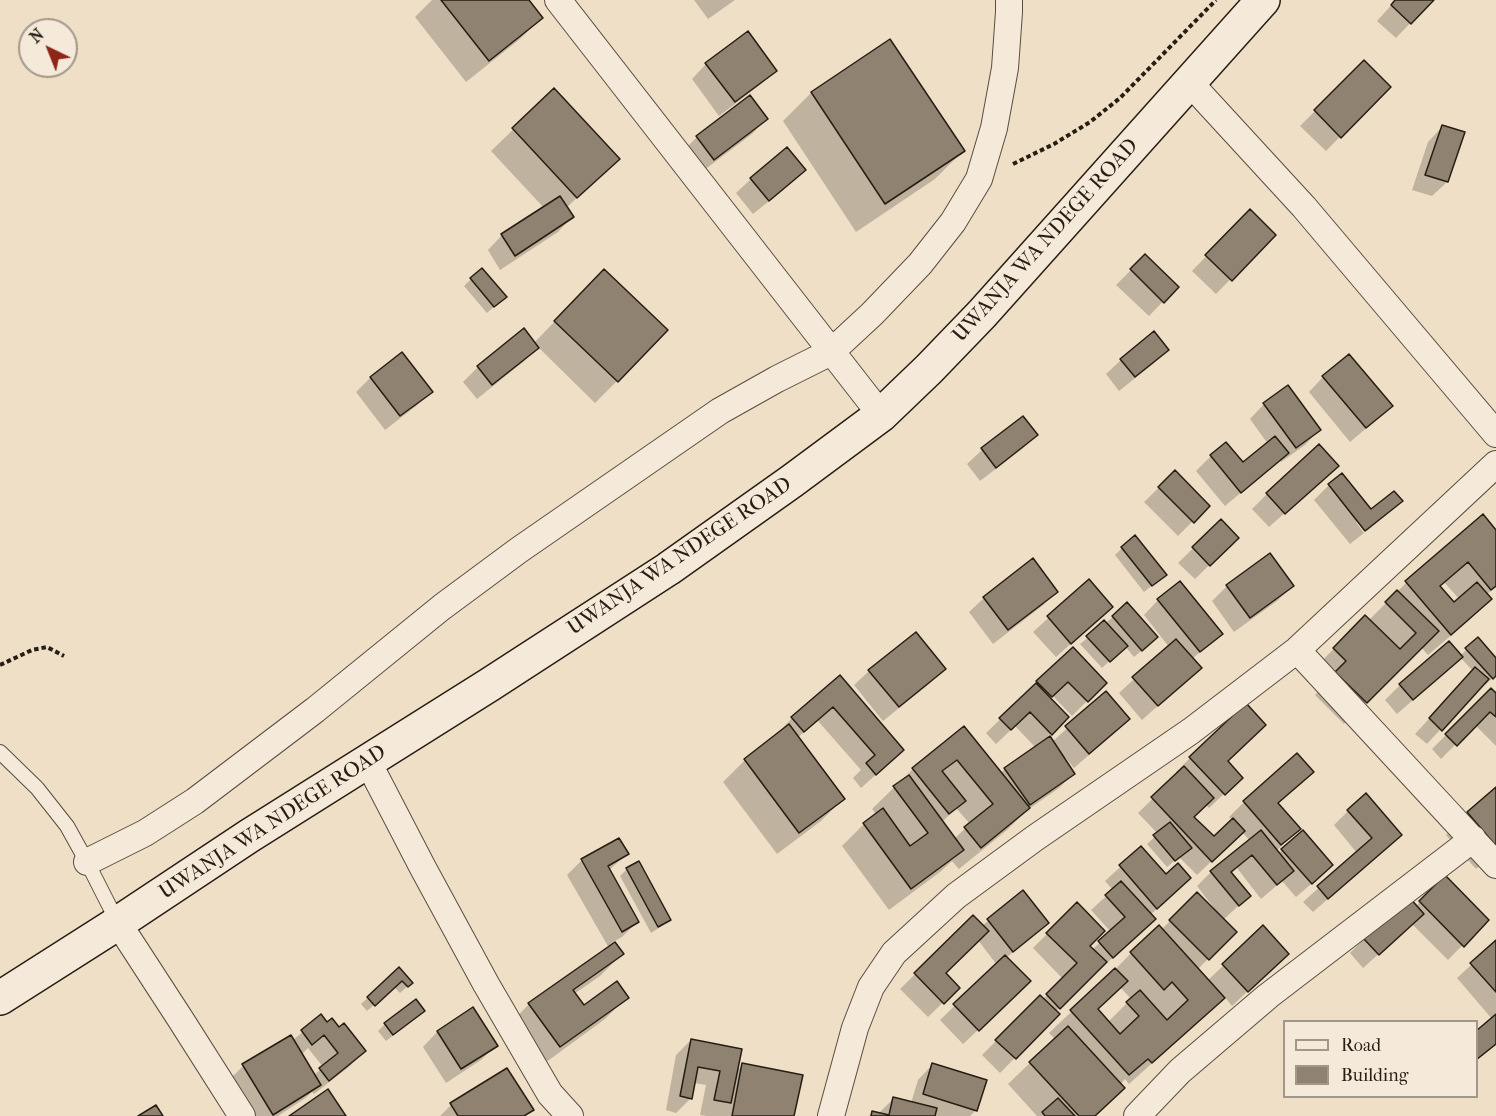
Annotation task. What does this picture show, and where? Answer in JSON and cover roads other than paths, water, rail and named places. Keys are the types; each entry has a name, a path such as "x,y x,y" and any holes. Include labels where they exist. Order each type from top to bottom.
{"main road":[{"name":"UWANJA WA NDEGE ROAD","path":"0,998 668,569 880,415 982,314 1263,0"}],"street":[{"path":"558,0 880,415"},
{"path":"87,862 145,833 195,801 315,710 442,607 519,550 720,411 831,352 872,314 920,264 952,222 979,179 994,128 1005,68 1009,0"},
{"path":"1190,83 1304,207 1496,434"},
{"path":"831,1116 863,1007 871,987 894,953 956,896 1035,838 1191,731 1297,650 1496,464"},
{"path":"1297,650 1496,865"},
{"path":"368,762 486,984 550,1094 570,1116"},
{"path":"1137,1116 1180,1071 1268,996 1473,839"},
{"path":"118,923 242,1116"}],"lane":[{"path":"0,752 37,788 67,826 118,923"}]}
